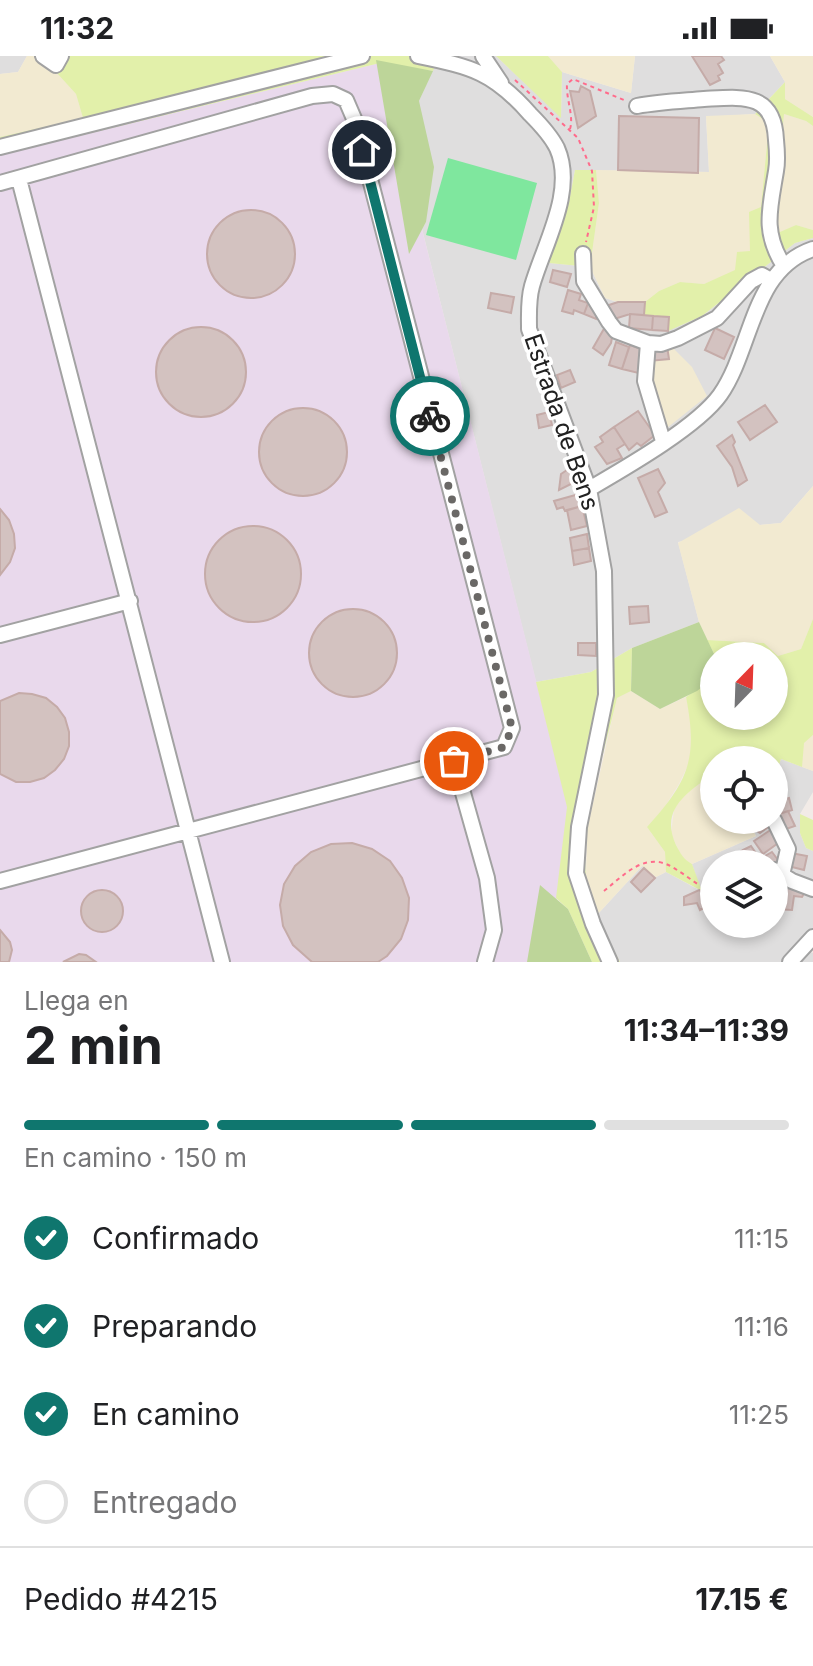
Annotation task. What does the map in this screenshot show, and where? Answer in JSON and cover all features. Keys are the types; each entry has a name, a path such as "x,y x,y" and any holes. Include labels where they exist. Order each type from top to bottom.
{"street":[{"path":"43,56 56,65 61,56"},
{"path":"0,147 362,56"},
{"name":"Estrada de Bens","path":"418,56 473,63 501,84 557,148 563,176 560,199 532,287 528,307 529,329 589,489 604,571 606,695 579,827 576,873 610,962"},
{"path":"473,63 483,56 501,84"},
{"path":"0,183 312,96 333,94 346,100 355,121 512,728 504,747 0,881"},
{"path":"637,106 666,101 727,98 756,101 768,109 776,122 778,163 769,213 772,247 784,266"},
{"path":"19,179 222,962"},
{"path":"589,489 704,413 719,397 730,379 771,280 795,257 813,249"},
{"path":"583,254 584,281 609,322 616,331 648,343 661,344 678,338 717,318 751,281 762,275 771,280"},
{"path":"648,343 645,381 663,441"},
{"path":"0,635 130,601"},
{"path":"454,761 487,878 494,930 485,962"},
{"path":"788,877 813,889"},
{"path":"790,962 813,937"}],"path":[{"path":"569,130 572,123 566,97 567,84 573,79 637,106"},
{"path":"604,891 643,862 657,861 700,885"}],"shaded area":[{"path":"0,56 27,56 18,72 0,74"},
{"path":"27,56 33,56 55,71 76,94 83,118 0,137 0,74 18,72"},
{"path":"439,56 496,56 561,117 562,72 631,93 635,56 770,56 785,82 755,114 706,117 709,172 575,170 569,202 549,263 590,267 605,298 623,304 645,302 644,315 669,317 668,330 702,316 795,243 813,238 813,486 781,523 678,542 699,622 632,648 591,672 536,682 422,229 426,222 419,101"},
{"path":"548,56 635,56 631,93 562,72"},
{"path":"770,56 813,56 813,117 785,99 785,82"},
{"path":"380,63 568,807 557,898 540,962 0,962 0,155"},
{"path":"755,114 769,123 761,208 750,251 736,271 704,284 680,282 659,291 645,302 623,304 605,298 590,267 599,203 596,170 709,172 706,116"},
{"path":"784,114 813,126 813,230 796,225 780,233 774,229"},
{"path":"669,344 692,367 707,396 662,432 648,381 649,357"},
{"path":"813,486 813,619 801,649 788,653 788,642 707,640 699,622 678,543 739,508 760,525 781,523"},
{"path":"631,691 660,709 686,697 691,721 692,757 664,808 647,827 665,852 666,872 656,877 642,866 597,915 586,877 587,830 617,698"},
{"path":"813,735 813,771 802,767 801,750 804,742"},
{"path":"788,762 813,771 813,792 800,814 800,833 806,848 813,851 813,944 808,951 813,953 813,962 620,962 597,915 643,865 656,877 666,872 700,890 700,938 788,938 788,850 724,850 756,836 788,834"},
{"path":"700,783 700,834 756,836 724,850 700,850 700,860 692,864 683,859 671,834 674,810 680,798"},
{"path":"700,860 700,888 692,864"}],"green space":[{"path":"65,56 439,56 433,71 380,63 0,155 0,137 83,118 76,94 55,71"},
{"path":"496,56 548,56 562,72 561,118"},
{"path":"376,60 433,71 419,101 434,167 426,222 409,254"},
{"path":"785,82 785,99 813,117 813,126 784,114 774,229 780,232 796,225 813,230 813,238 795,243 702,316 668,331 669,317 644,315 645,302 659,291 680,282 704,284 735,270 737,252 750,251 749,212 761,207 769,123 755,114"},
{"path":"448,158 537,183 516,260 426,235"},
{"path":"575,170 596,170 599,203 590,267 549,263 569,202"},
{"path":"813,619 813,735 804,743 802,767 788,762 788,746 700,746 700,784 679,802 671,821 676,845 692,864 700,890 666,872 665,852 647,827 672,796 687,768 691,737 686,697 700,688 700,730 788,730 788,653 801,649"},
{"path":"699,622 708,642 700,642 700,689 660,709 631,691 632,648"},
{"path":"632,648 631,691 617,698 595,787 585,855 590,898 620,962 592,962 568,909 556,898 567,807 536,682 591,672"},
{"path":"800,814 813,820 813,851 806,848 800,833"},
{"path":"540,885 568,909 592,962 527,962"}],"building":[{"path":"692,56 721,56 724,60 718,64 723,73 718,76 720,80 710,85"},
{"path":"581,86 590,91 596,116 578,128 570,91 579,92"},
{"path":"619,116 699,118 698,173 618,170"},
{"path":"251,210 276,217 288,229 295,254 288,279 276,291 251,298 226,291 214,279 207,254 214,229 226,217"},
{"path":"553,270 571,274 567,287 550,282"},
{"path":"568,290 581,294 579,300 588,303 584,314 574,310 573,314 562,311"},
{"path":"491,293 514,297 511,313 488,308"},
{"path":"618,302 645,302 644,315 630,314 611,320 606,306"},
{"path":"588,303 599,308 596,319 584,314"},
{"path":"630,314 653,316 652,330 629,328"},
{"path":"653,316 669,317 668,331 652,330"},
{"path":"192,327 210,327 226,334 239,347 246,363 246,381 239,397 226,410 210,417 192,417 176,410 163,397 156,381 156,363 163,347 176,334"},
{"path":"605,327 613,332 611,343 603,355 593,348"},
{"path":"715,328 734,337 724,359 705,350"},
{"path":"616,342 629,347 622,369 609,365"},
{"path":"630,345 644,350 643,374 622,369"},
{"path":"667,346 669,359 649,361 654,348"},
{"path":"570,370 575,382 561,388 557,375"},
{"path":"765,405 777,422 750,440 738,422"},
{"path":"303,408 328,415 340,427 347,452 340,477 328,489 303,496 278,489 266,477 259,452 266,427 278,415"},
{"path":"638,411 655,435 641,446 637,443 629,450 614,427"},
{"path":"549,412 552,425 539,428 537,415"},
{"path":"614,427 625,444 617,449 622,458 607,464 595,447 603,442 600,437"},
{"path":"732,435 747,480 738,486 732,467 717,446"},
{"path":"570,468 575,482 559,490 561,474"},
{"path":"658,469 665,483 658,492 667,512 655,517 638,478"},
{"path":"579,494 582,506 565,511 563,507 557,509 554,501"},
{"path":"582,506 587,526 571,530 567,510"},
{"path":"0,509 9,520 15,548 10,562 0,575"},
{"path":"253,526 271,530 287,540 297,556 301,574 297,592 287,608 271,618 253,622 235,618 219,608 209,592 205,574 209,556 219,540 235,530"},
{"path":"587,534 589,548 572,551 570,538"},
{"path":"589,548 591,561 574,565 572,551"},
{"path":"648,606 649,622 630,624 629,607"},
{"path":"353,609 378,616 390,628 397,653 390,678 378,690 353,697 328,690 316,678 309,653 316,628 328,616"},
{"path":"578,643 596,643 596,656 578,655"},
{"path":"19,693 46,698 65,718 69,732 69,746 64,759 44,778 30,782 16,782 0,774 0,701"},
{"path":"788,811 795,826 788,828"},
{"path":"764,834 778,834 781,841 769,850 760,850 754,841"},
{"path":"352,843 372,849 390,861 402,878 409,898 408,920 401,939 378,962 312,962 293,945 283,926 280,905 284,884 295,866 311,852 331,844"},
{"path":"791,853 807,856 804,870 788,866"},
{"path":"644,868 655,878 641,892 631,882"},
{"path":"788,885 806,890 802,897 794,896 792,910 788,910"},
{"path":"102,890 117,896 123,911 117,926 102,932 87,926 81,911 87,896"},
{"path":"700,890 700,910 697,903 684,905 684,897"},
{"path":"0,930 10,942 9,962 0,962"},
{"path":"79,954 86,955 96,962 63,962"}],"way so far":[{"path":"430,416 512,728 504,747 454,761"}],"route":[{"path":"362,150 430,416"}]}
